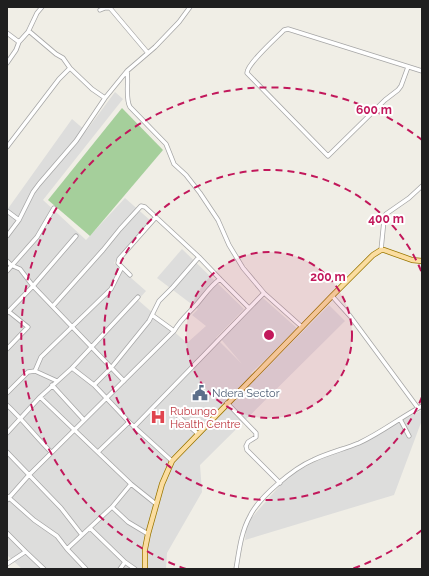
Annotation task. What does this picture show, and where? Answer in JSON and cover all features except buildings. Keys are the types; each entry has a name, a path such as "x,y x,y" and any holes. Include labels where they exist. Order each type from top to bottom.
{"main road":[{"path":"145,569 144,549 164,478 172,461 373,255 381,250 412,260 422,261"}],"street":[{"path":"7,63 16,50 19,42 28,32 37,13 42,7"},
{"path":"7,236 19,220 36,188 76,140 105,98 128,71 179,22 190,7"},
{"path":"100,10 110,8 148,53"},
{"path":"408,67 398,90 385,100 328,156 247,73 248,68 284,30 422,71"},
{"path":"28,32 32,33 56,54 63,58 70,68 92,89 105,98"},
{"path":"7,33 19,42"},
{"path":"7,147 59,79 70,68"},
{"path":"128,71 129,80 127,100 130,107 166,144 174,164 186,175 218,220 228,245 243,268 264,292 302,327"},
{"path":"381,250 386,214 409,198 422,186"},
{"path":"53,306 141,206 145,207 200,257 249,308"},
{"path":"7,271 37,237 54,208"},
{"path":"7,211 19,220"},
{"path":"130,275 118,263 119,259 156,217"},
{"path":"7,349 28,327 8,312 33,286 76,236"},
{"path":"94,385 111,368 152,315 160,301 200,257"},
{"path":"7,261 11,265 20,269 33,286 124,381"},
{"path":"35,371 41,357 111,289 122,267"},
{"path":"86,569 52,531 34,520 8,498 29,475 174,331 180,320 195,305 212,284 220,279"},
{"path":"134,427 264,292"},
{"path":"236,569 240,545 250,515 260,502 280,483 303,465 331,452 363,441 421,407 350,316 332,296"},
{"path":"7,433 52,385 92,348 138,297"},
{"path":"152,315 174,331"},
{"path":"72,368 94,385 134,427 172,461"},
{"path":"7,393 28,372 35,371 57,381"},
{"path":"52,385 84,420"},
{"path":"40,397 131,484 156,504"},
{"path":"228,403 256,432 256,437 248,442 246,446 247,450 280,483"},
{"path":"7,405 52,452"},
{"path":"179,417 198,434"},
{"path":"400,419 409,436"},
{"path":"98,452 129,422"},
{"path":"7,452 61,508 82,535"},
{"path":"67,549 112,508 131,484"},
{"path":"112,508 128,522 148,534"},
{"path":"90,528 125,562 135,569"},
{"path":"7,532 25,552 44,569"},
{"path":"7,564 25,552"},
{"path":"120,569 125,562"}],"shaded area":[{"path":"115,92 123,99 43,200 86,240 125,198 151,221 114,263 146,291 138,300 187,343 206,326 192,315 198,309 157,278 182,249 244,309 216,338 242,364 220,338 263,298 299,330 251,373 256,379 329,305 345,321 200,465 202,492 167,553 166,569 22,569 7,555 7,210 72,119 86,131"},
{"path":"422,410 422,420 394,495 245,540 247,523 290,474"}],"green space":[{"path":"122,108 163,150 90,236 48,200"}],"place":[{"name":"Ndera Sector","path":"200,393"},
{"name":"Rubungo Health Centre","path":"158,417"}]}
